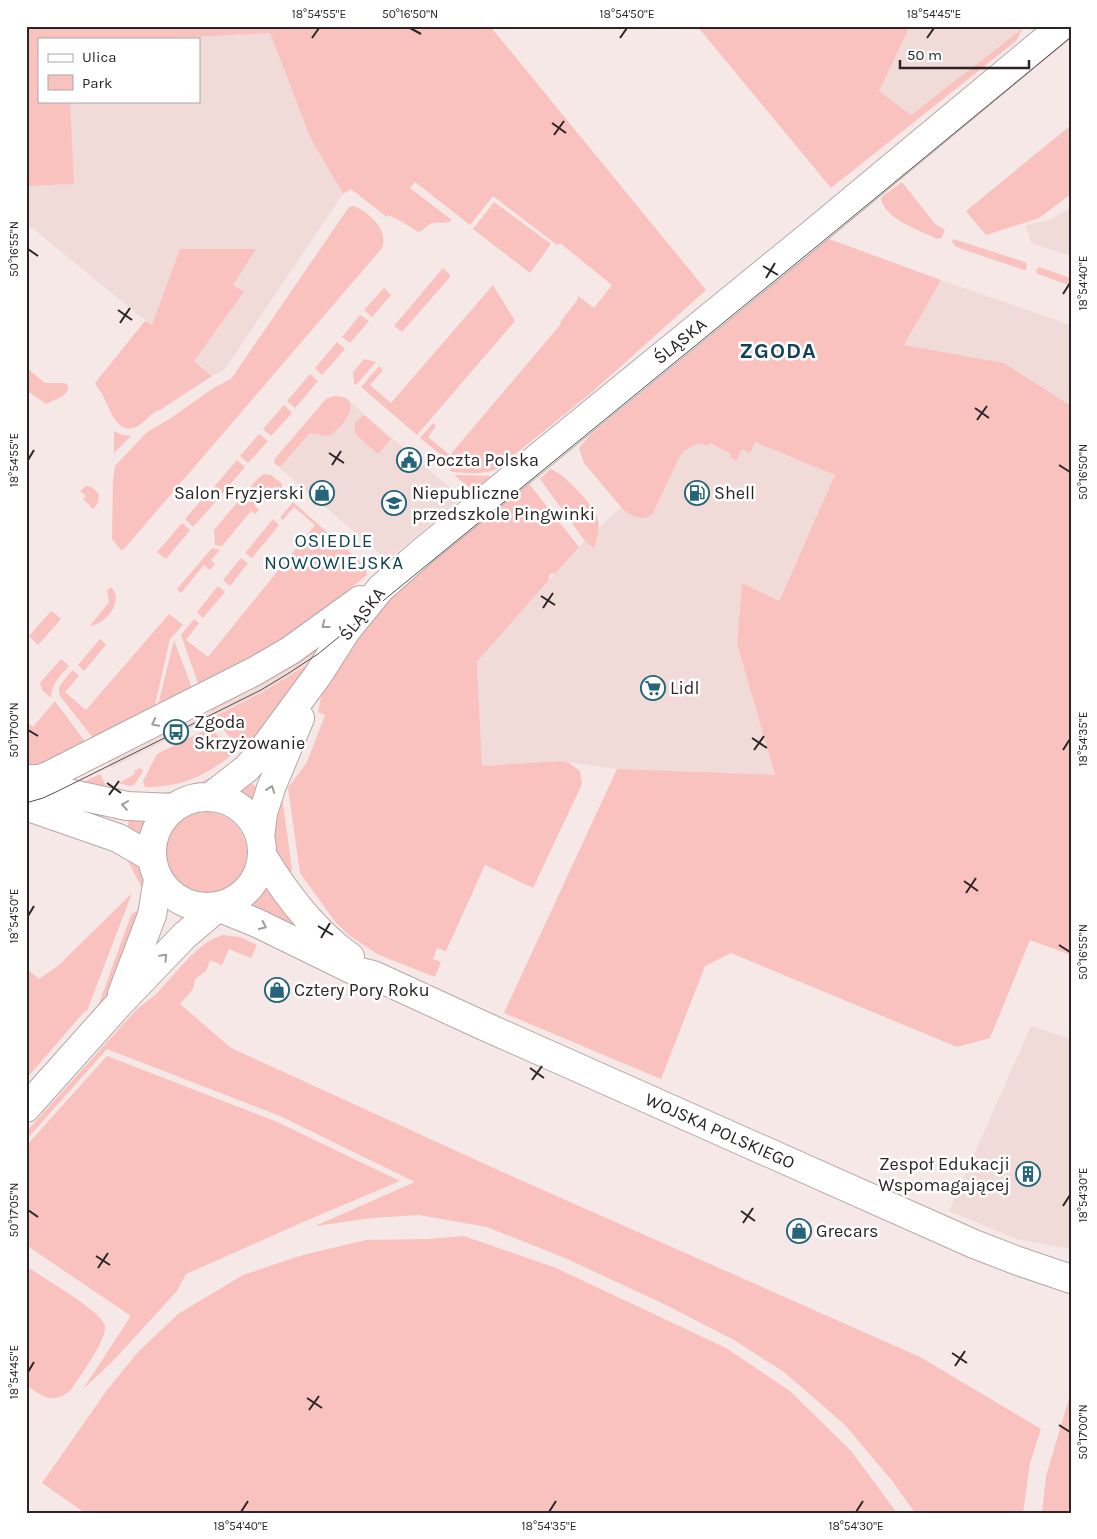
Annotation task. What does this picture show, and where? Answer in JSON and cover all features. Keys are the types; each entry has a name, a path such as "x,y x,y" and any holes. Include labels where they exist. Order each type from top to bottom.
{"street":[{"name":"ŚLĄSKA","path":"210,797 246,769 259,755 318,675 346,631 380,588 1062,26"},
{"path":"26,781 48,776 240,680 291,650 358,601 380,588"},
{"name":"ŚLĄSKA","path":"261,846 263,812 271,788 318,675"},
{"path":"26,781 58,791 127,806 174,808"},
{"path":"26,1108 118,1005 184,936 218,907 235,900 249,888 259,872 261,846 255,824 236,805 223,799 210,797 185,801 165,816 158,826 153,837 155,868 152,915 118,1005"},
{"path":"26,806 118,838 155,868 169,893 184,903 201,907 218,907"},
{"name":"WOJSKA POLSKIEGO","path":"261,846 284,887 315,928 373,975"},
{"name":"WOJSKA POLSKIEGO","path":"218,907 257,923 353,970 373,975 974,1244 1071,1279"}],"shaded area":[{"path":"910,26 1021,26 1023,28 911,115 879,91"},
{"path":"270,33 310,137 343,194 225,369 212,376 194,361 244,292 233,285 255,249 180,249 152,326 26,223 26,186 73,184 69,102 200,102 200,38 174,38"},
{"path":"1071,208 1071,256 1031,243 1026,225 1049,220"},
{"path":"941,280 1071,325 1071,406 1004,363 904,345"},
{"path":"334,396 347,399 462,498 390,558 385,558 275,464 275,458 327,398"},
{"path":"755,442 836,475 778,601 742,583 737,644 775,776 617,769 559,761 482,766 477,662 579,547 621,507 638,518 655,508 684,451 699,443 709,443 731,454"},
{"path":"327,644 317,659 261,693 111,768 108,762 223,705"},
{"path":"1031,1026 1071,1039 1071,1249 1017,1239 949,1211"}],"green space":[{"path":"26,26 490,26 706,290 592,392 497,469 481,473 452,472 445,458 420,438 433,423 436,426 428,437 450,455 560,325 578,299 578,296 594,308 612,285 560,243 556,244 493,196 470,225 415,182 410,188 452,220 432,223 418,232 401,221 388,215 387,217 351,189 343,194 310,137 270,33 174,38 38,38 38,102 70,102 74,184 26,186"},
{"path":"697,26 910,26 879,91 911,115 1023,28 1016,41 831,188"},
{"path":"1071,125 1071,194 1039,218 986,235 966,211"},
{"path":"902,182 935,224 945,230 941,238 937,239 904,224 889,213 884,206 881,199 883,196"},
{"path":"494,202 551,244 530,273 473,229"},
{"path":"354,206 368,214 380,227 383,238 382,248 124,549 121,550 112,539 115,466 146,433 215,387 231,379 349,207"},
{"path":"829,239 941,280 904,345 1004,363 1071,406 1071,955 1030,940 990,1038 957,1047 731,953 705,966 661,1079 504,1013 617,769 775,775 737,644 742,583 779,601 835,475 755,442 750,453 742,449 736,461 729,457 731,454 710,443 708,446 699,443 684,451 653,513 645,518 641,518 628,513 621,507 584,463 579,448 590,435"},
{"path":"953,239 1025,262 1027,264 1026,270 956,247 952,242"},
{"path":"180,249 256,249 233,285 244,292 194,361 212,376 155,412 141,424 128,429 122,427 114,418 95,383 145,321 152,325"},
{"path":"1039,267 1071,278 1071,286 1038,274 1036,272"},
{"path":"443,268 450,277 402,332 394,326"},
{"path":"493,285 515,321 417,435 361,387 379,366 383,370 370,385 391,403"},
{"path":"384,288 391,295 372,317 364,310"},
{"path":"360,315 369,321 350,343 342,337"},
{"path":"337,342 345,349 322,375 315,368"},
{"path":"364,359 376,362 356,385 354,384 353,372"},
{"path":"26,367 45,383 65,383 68,386 68,390 63,396 46,404 26,390"},
{"path":"310,374 318,381 295,408 287,401"},
{"path":"334,396 344,397 349,401 351,407 340,427 328,436 310,433 282,465 275,464 274,460 326,399"},
{"path":"284,405 292,413 271,436 263,429"},
{"path":"362,416 365,416 391,439 378,454 357,436 355,432 355,423"},
{"path":"114,431 122,435 131,436 114,453"},
{"path":"259,434 268,441 248,463 240,456"},
{"path":"237,460 245,467 221,495 213,488"},
{"path":"550,469 562,476 584,497 597,517 599,525 594,548 585,541 540,479"},
{"path":"264,474 271,475 282,484 282,491 270,488 265,494 269,498 266,502 261,499 255,506 259,510 255,514 251,511 222,546 215,545 214,530 257,479"},
{"path":"454,475 491,476 475,489 469,487"},
{"path":"526,480 579,547 555,574 552,573 548,577 550,579 477,662 482,766 559,761 569,763 580,771 582,784 533,888 485,865 446,951 437,948 433,959 441,962 435,977 379,955 350,936 337,924 300,873 288,788 307,762 325,715 318,712 323,688 384,599"},
{"path":"86,486 97,491 99,495 98,503 93,509 83,499 86,496 80,491"},
{"path":"209,491 218,499 193,527 185,519"},
{"path":"293,502 365,566 367,575 308,622 273,645 199,686 181,635 194,619 199,623 186,640 208,657 315,525 294,507 283,520 280,518"},
{"path":"273,519 279,525 252,558 245,553"},
{"path":"182,523 190,530 166,559 157,552"},
{"path":"212,548 220,550 211,560 215,564 210,570 204,565 181,593 177,589"},
{"path":"241,558 248,563 230,586 223,580"},
{"path":"218,586 225,592 203,618 197,612"},
{"path":"111,587 116,599 112,611 102,621 90,626 109,602 107,591"},
{"path":"51,611 61,619 38,645 29,636"},
{"path":"169,614 183,625 170,639 154,709 93,738 60,696 59,689 62,682 73,670 79,676 65,692 86,710"},
{"path":"100,639 106,645 84,671 78,665"},
{"path":"174,640 193,691 157,709"},
{"path":"327,644 298,664 212,711 208,704 310,647"},
{"path":"61,659 69,666 54,684 51,698 42,690 40,683"},
{"path":"317,659 246,757 220,725 216,716 261,693"},
{"path":"55,701 86,743 41,764 26,766 26,721 33,727"},
{"path":"209,728 213,730 230,751 231,755 228,758 189,780 157,787 145,787 143,781 157,754"},
{"path":"232,762 237,763 206,785 180,796 171,797 136,793 160,793 180,790 198,784"},
{"path":"140,768 143,770 142,773 134,785 130,786 119,783 135,774 134,771"},
{"path":"100,774 106,786 123,791 79,784"},
{"path":"248,781 261,790 251,808 234,795"},
{"path":"282,796 292,869 290,876 278,859 273,844 273,828"},
{"path":"206,812 222,815 235,824 244,837 247,853 244,869 235,882 222,891 206,894 190,891 177,882 168,869 165,853 168,837 177,824 190,815"},
{"path":"130,816 151,820 146,835 141,837 127,829"},
{"path":"120,846 138,861 145,871 147,884 142,898 142,888"},
{"path":"263,880 301,929 244,903"},
{"path":"132,893 87,1011 84,1012 26,1079 26,968 39,979 59,965"},
{"path":"138,910 140,911 109,1000 96,1012 131,915"},
{"path":"224,935 240,937 257,945 251,958 229,949 222,965 210,960 206,971 195,979 193,989 180,1004 231,1048 498,1170 920,1357 1041,1429 1030,1463 1023,1513 915,1513 893,1482 845,1425 784,1372 734,1340 664,1304 565,1258 487,1227 419,1215 372,1218 315,1226 415,1182 280,1116 107,1049 26,1140 26,1132 136,1010 155,995 196,951 214,938"},
{"path":"107,1056 277,1122 400,1181 186,1274 177,1291 113,1361 83,1389 131,1316 26,1245 26,1146"},
{"path":"464,1236 556,1268 726,1348 790,1391 851,1451 897,1513 85,1513 42,1483 107,1390 138,1352 178,1314 243,1275 303,1255 366,1240 429,1239"},
{"path":"26,1266 94,1312 105,1326 102,1340 86,1368 71,1390 58,1397 48,1398 26,1385"},
{"path":"1071,1392 1071,1513 1042,1513 1046,1476"}],"tram line":[{"path":"26,803 58,791 261,690 318,654 1071,37"}],"place":[{"name":"Poczta Polska","path":"409,460"},
{"name":"Salon Fryzjerski","path":"322,493"},
{"name":"Shell","path":"697,493"},
{"name":"Niepubliczne przedszkole Pingwinki","path":"394,503"},
{"name":"Lidl","path":"653,688"},
{"name":"Zgoda Skrzyżowanie","path":"176,732"},
{"name":"Cztery Pory Roku","path":"277,990"},
{"name":"Zespoł Edukacji Wspomagającej","path":"1028,1174"},
{"name":"Grecars","path":"799,1231"}],"district":[{"name":"ZGODA","path":"778,351"},
{"name":"OSIEDLE NOWOWIEJSKA","path":"334,552"}]}
